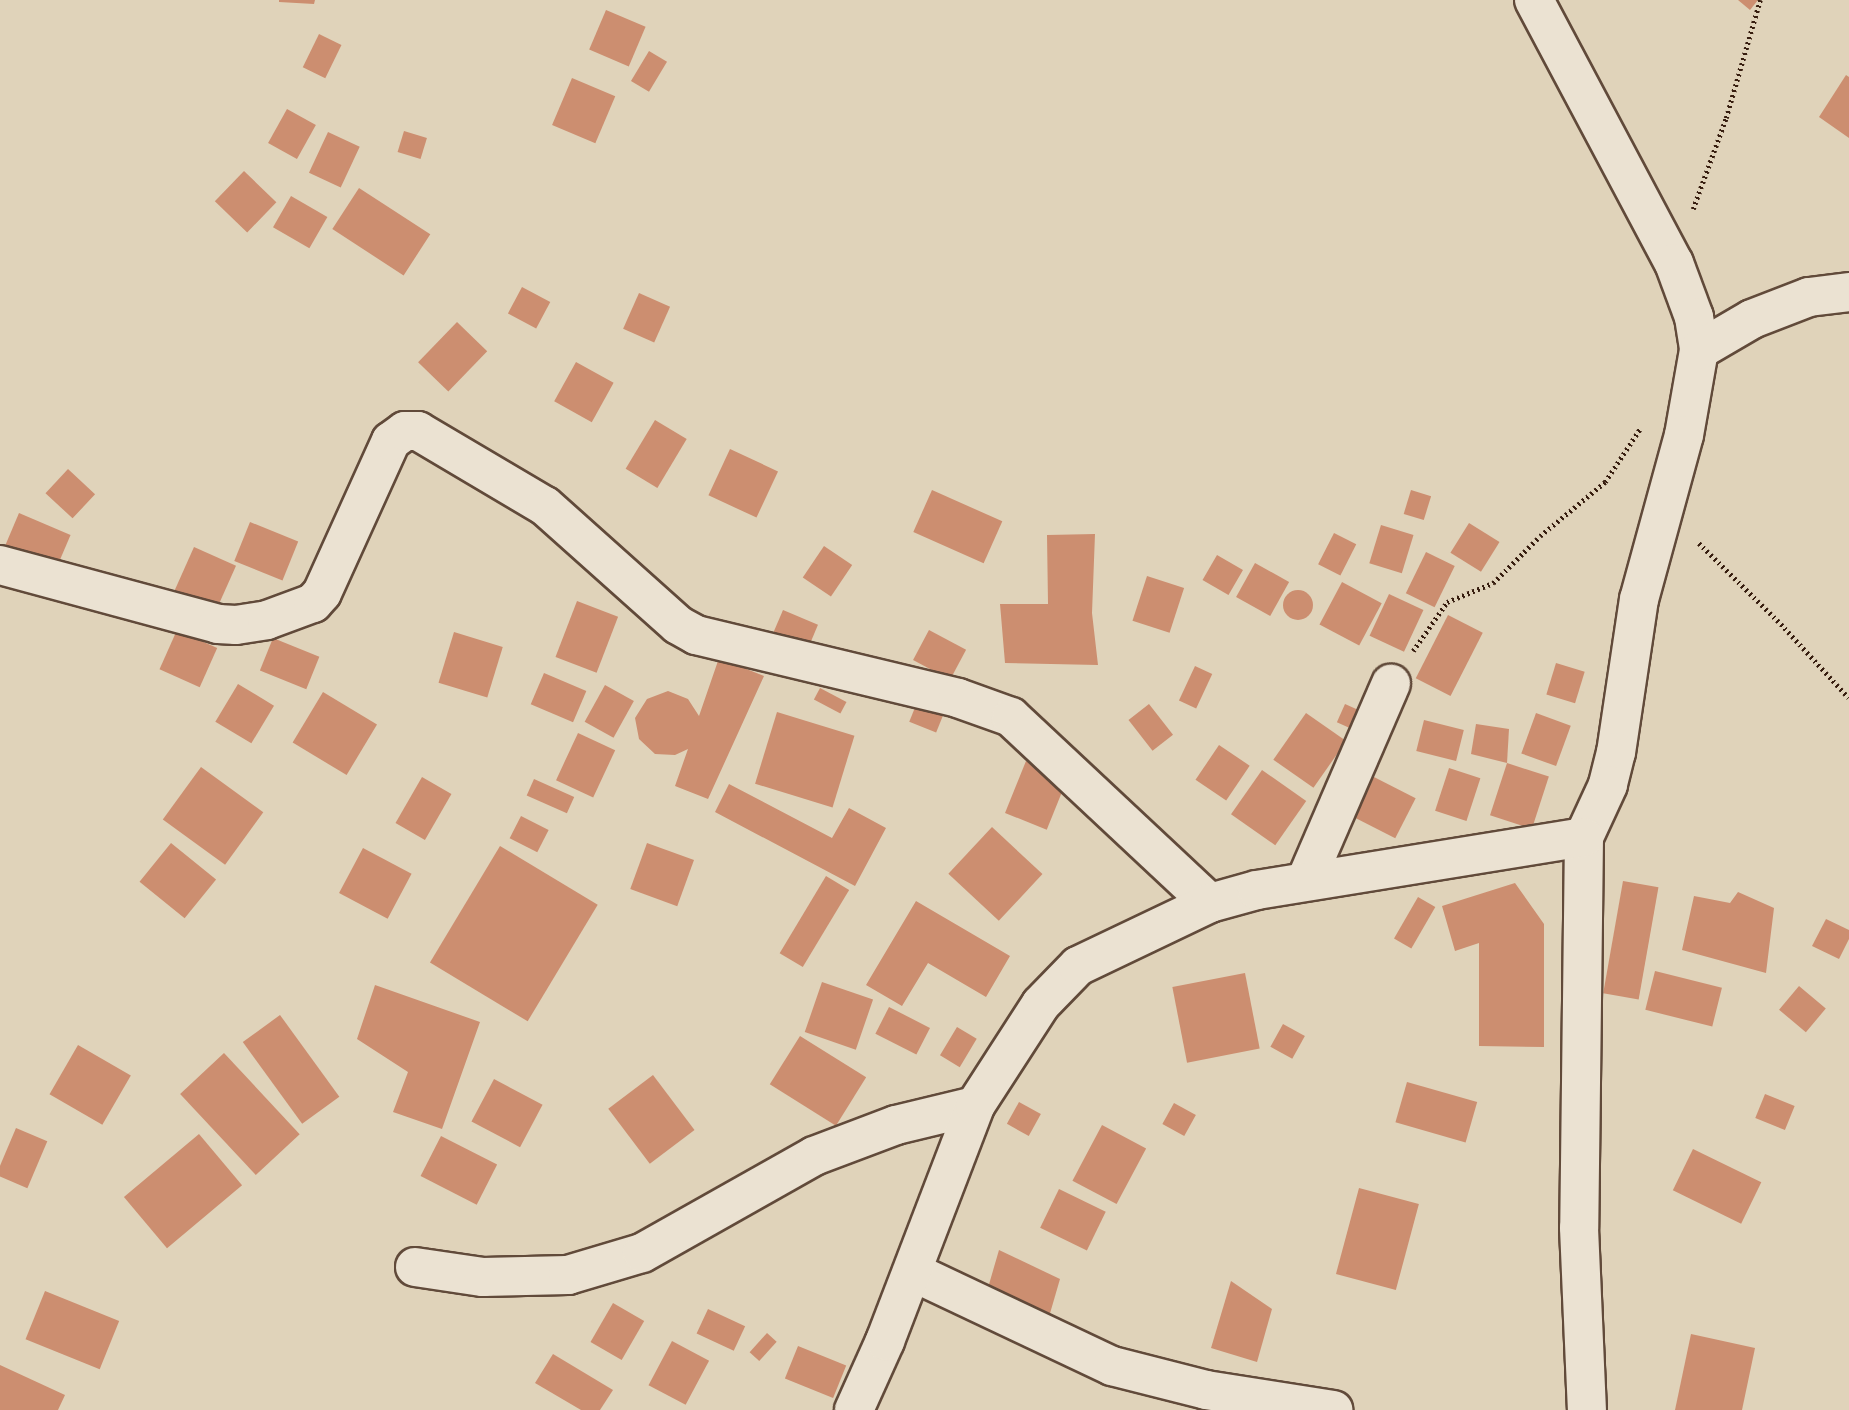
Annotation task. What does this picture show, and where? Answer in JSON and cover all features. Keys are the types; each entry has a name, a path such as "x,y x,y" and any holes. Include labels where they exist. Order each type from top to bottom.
{"street":[{"path":"1534,0 1674,263 1694,317 1699,350 1684,435 1639,599 1616,752 1608,785 1584,837 1579,1228 1587,1410"},
{"path":"1699,350 1752,319 1809,297 1849,292"},
{"path":"0,565 218,624 236,625 267,620 313,603 322,593 391,441 405,431 418,431 545,506 678,625 696,635 983,705 1010,717 1210,903"},
{"path":"1306,880 1391,684"},
{"path":"854,1410 913,1272 975,1106 1041,1004 1078,966 1210,903 1306,880 1584,837"},
{"path":"415,1267 483,1277 568,1275 642,1253 814,1156 896,1125 975,1106"},
{"path":"913,1272 1112,1366 1206,1390 1333,1410"}],"path":[{"path":"1674,263 1726,118 1760,0"},
{"path":"1391,684 1447,602 1493,583 1540,536 1605,482 1646,419"},
{"path":"1663,508 1781,624 1849,698"}],"building":[{"path":"279,0 315,0 314,4"},
{"path":"1738,0 1758,0 1750,10"},
{"path":"606,10 646,27 629,66 589,50"},
{"path":"319,34 341,45 325,78 303,67"},
{"path":"649,51 667,62 649,92 631,81"},
{"path":"1846,75 1849,77 1849,138 1819,117"},
{"path":"572,78 615,96 595,143 552,125"},
{"path":"287,109 316,125 297,159 268,143"},
{"path":"404,131 427,138 421,159 398,152"},
{"path":"328,132 360,147 341,188 309,173"},
{"path":"244,171 276,202 247,232 215,201"},
{"path":"359,188 430,234 404,275 332,229"},
{"path":"291,196 327,217 309,248 273,227"},
{"path":"522,287 550,302 536,329 508,313"},
{"path":"639,293 670,307 654,342 623,329"},
{"path":"457,322 487,351 448,391 418,362"},
{"path":"576,362 614,383 592,422 554,401"},
{"path":"655,420 687,439 657,488 626,469"},
{"path":"730,449 778,471 756,518 708,495"},
{"path":"68,469 95,494 73,518 45,493"},
{"path":"932,490 1002,521 984,563 913,532"},
{"path":"1411,490 1431,496 1424,520 1404,514"},
{"path":"19,513 71,535 54,574 3,552"},
{"path":"250,522 298,541 282,580 234,561"},
{"path":"1469,523 1500,542 1481,572 1450,553"},
{"path":"1381,525 1414,535 1402,573 1369,563"},
{"path":"1334,533 1356,544 1340,576 1318,564"},
{"path":"1095,534 1092,613 1098,665 1005,663 1000,604 1048,604 1047,535"},
{"path":"824,546 852,565 831,597 803,578"},
{"path":"194,547 236,566 215,612 173,594"},
{"path":"1426,552 1455,566 1435,607 1406,593"},
{"path":"1217,555 1243,570 1228,595 1202,580"},
{"path":"1255,563 1289,582 1270,616 1236,597"},
{"path":"1147,576 1184,588 1170,633 1132,621"},
{"path":"1342,582 1382,603 1359,646 1319,624"},
{"path":"1298,590 1309,594 1313,605 1309,616 1298,620 1287,616 1283,605 1287,594"},
{"path":"1389,594 1423,610 1404,652 1370,636"},
{"path":"577,601 618,617 597,673 555,657"},
{"path":"783,610 818,625 809,647 774,632"},
{"path":"1448,615 1483,633 1451,696 1416,678"},
{"path":"177,630 217,648 200,687 160,669"},
{"path":"929,630 966,650 950,680 913,660"},
{"path":"454,632 503,647 487,698 439,683"},
{"path":"273,638 319,657 306,689 260,670"},
{"path":"719,658 764,676 708,799 675,786 688,749 675,755 655,754 639,739 635,718 647,699 668,691 688,699 699,716"},
{"path":"1556,663 1585,672 1575,703 1546,695"},
{"path":"1195,666 1212,674 1196,708 1179,700"},
{"path":"544,673 586,691 573,722 531,704"},
{"path":"238,684 274,706 251,743 215,722"},
{"path":"605,685 634,701 614,738 585,722"},
{"path":"820,688 846,702 840,714 814,699"},
{"path":"323,692 377,724 347,775 293,743"},
{"path":"1149,704 1173,735 1153,751 1129,720"},
{"path":"1345,704 1365,713 1357,731 1337,722"},
{"path":"916,705 943,716 936,733 909,722"},
{"path":"777,712 854,736 833,807 755,784"},
{"path":"1306,713 1346,741 1313,788 1273,760"},
{"path":"1536,713 1571,726 1556,766 1521,753"},
{"path":"1424,720 1464,730 1456,761 1416,751"},
{"path":"1476,724 1509,729 1507,763 1471,754"},
{"path":"578,733 615,750 593,797 556,780"},
{"path":"1219,745 1250,766 1226,801 1196,780"},
{"path":"1026,761 1068,778 1047,830 1005,813"},
{"path":"1507,763 1549,777 1532,829 1490,815"},
{"path":"201,767 263,812 225,865 163,820"},
{"path":"1449,768 1480,778 1466,821 1435,811"},
{"path":"1262,770 1306,801 1275,845 1231,814"},
{"path":"1372,776 1416,798 1395,838 1352,816"},
{"path":"422,777 451,794 425,840 396,823"},
{"path":"534,779 574,797 567,813 527,795"},
{"path":"729,784 832,838 849,808 886,828 855,886 715,812"},
{"path":"521,816 549,830 537,852 510,838"},
{"path":"992,827 1042,874 999,921 948,874"},
{"path":"171,843 216,880 185,918 140,882"},
{"path":"647,843 694,860 677,906 630,889"},
{"path":"500,846 598,905 528,1021 430,963"},
{"path":"363,848 412,874 388,919 339,893"},
{"path":"826,876 849,890 803,967 780,953"},
{"path":"1623,881 1658,887 1639,1000 1603,993"},
{"path":"1515,883 1544,924 1544,1047 1479,1046 1479,943 1455,951 1442,906"},
{"path":"1738,892 1774,908 1766,973 1682,950 1694,896 1730,903"},
{"path":"1418,897 1435,907 1411,949 1394,939"},
{"path":"916,901 1010,956 986,997 928,963 902,1006 866,985"},
{"path":"1826,919 1849,930 1849,939 1839,959 1812,946"},
{"path":"1655,971 1722,988 1712,1027 1645,1010"},
{"path":"1245,973 1260,1049 1187,1063 1172,987"},
{"path":"822,982 873,1000 856,1050 805,1032"},
{"path":"375,985 480,1022 442,1129 393,1112 408,1072 357,1039"},
{"path":"1799,986 1826,1008 1806,1032 1779,1010"},
{"path":"889,1007 930,1028 916,1055 875,1034"},
{"path":"280,1015 339,1097 302,1124 243,1042"},
{"path":"1283,1024 1305,1036 1292,1059 1270,1047"},
{"path":"957,1027 977,1039 960,1067 940,1055"},
{"path":"800,1036 866,1077 836,1126 770,1084"},
{"path":"78,1045 131,1076 102,1125 50,1094"},
{"path":"224,1053 300,1134 256,1175 180,1094"},
{"path":"653,1075 695,1130 650,1164 608,1109"},
{"path":"494,1079 543,1105 520,1147 471,1121"},
{"path":"1407,1082 1477,1102 1466,1142 1395,1122"},
{"path":"1765,1094 1795,1106 1785,1130 1755,1118"},
{"path":"1019,1102 1041,1114 1029,1136 1007,1124"},
{"path":"1174,1103 1196,1115 1184,1136 1162,1124"},
{"path":"1102,1125 1146,1148 1117,1204 1072,1181"},
{"path":"16,1128 47,1141 27,1188 0,1177 0,1166"},
{"path":"199,1134 242,1185 167,1248 124,1197"},
{"path":"441,1136 497,1165 477,1205 421,1176"},
{"path":"1693,1149 1761,1182 1741,1224 1673,1190"},
{"path":"1359,1188 1419,1204 1396,1290 1336,1274"},
{"path":"1059,1189 1106,1212 1087,1250 1040,1228"},
{"path":"999,1250 1060,1279 1044,1334 983,1305"},
{"path":"1231,1281 1272,1309 1257,1362 1211,1348"},
{"path":"45,1291 119,1321 100,1369 26,1339"},
{"path":"613,1303 644,1321 622,1360 590,1342"},
{"path":"708,1309 745,1326 734,1351 697,1333"},
{"path":"767,1333 777,1342 759,1361 750,1352"},
{"path":"1691,1334 1755,1348 1742,1410 1675,1410"},
{"path":"672,1341 709,1361 686,1405 649,1385"},
{"path":"798,1346 846,1365 833,1398 785,1378"},
{"path":"553,1354 613,1390 600,1410 581,1410 535,1383"},
{"path":"0,1365 65,1395 58,1410 0,1410"}]}
